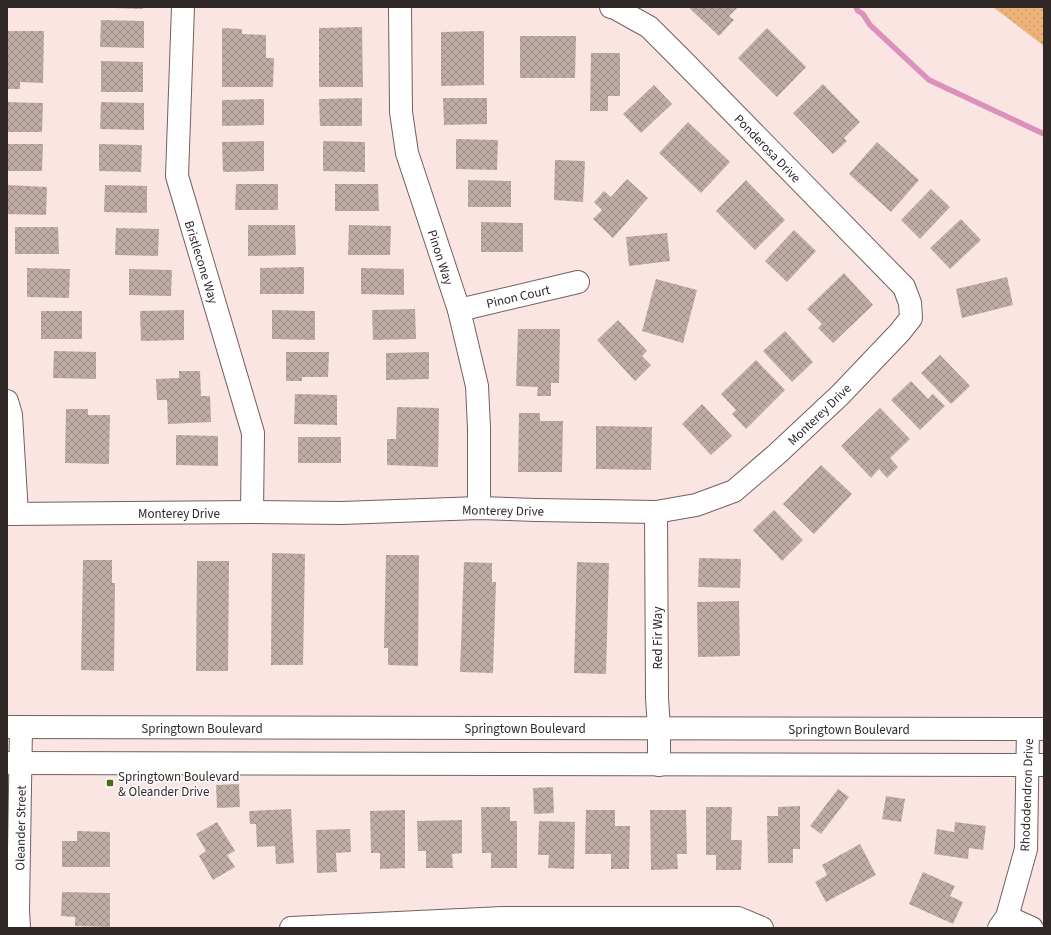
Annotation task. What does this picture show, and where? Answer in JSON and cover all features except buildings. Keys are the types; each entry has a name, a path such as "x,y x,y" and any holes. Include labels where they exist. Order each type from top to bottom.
{"street":[{"name":"Bristlecone Way","path":"183,7 177,176 253,433 252,512"},
{"name":"Pinon Way","path":"400,7 401,112 407,153 459,310 477,386 479,428 479,508"},
{"name":"Ponderosa Drive","path":"611,7 649,27 904,287 910,303"},
{"name":"Pinon Court","path":"459,310 578,282"},
{"name":"Monterey Drive","path":"12,514 252,512 342,513 479,508 656,512 696,505 734,491 777,454 840,395 900,332 911,318 910,303"},
{"path":"7,401 12,415 12,514"},
{"name":"Red Fir Way","path":"656,512 657,698 659,765"},
{"name":"Springtown Boulevard","path":"14,727 1036,729"},
{"name":"Oleander Street","path":"14,727 14,916"},
{"name":"Rhododendron Drive","path":"1003,923 1026,849 1036,766 1036,729"},
{"path":"14,763 1036,766"},
{"path":"291,928 738,918 762,928"},
{"path":"1003,923 1032,928"}],"shaded area":[{"path":"993,7 1044,7 1044,46"}],"waterway":[{"path":"856,7 858,11 863,14 870,25 929,80 1044,134"}],"place":[{"name":"Springtown Boulevard & Oleander Drive","path":"110,783"}]}
